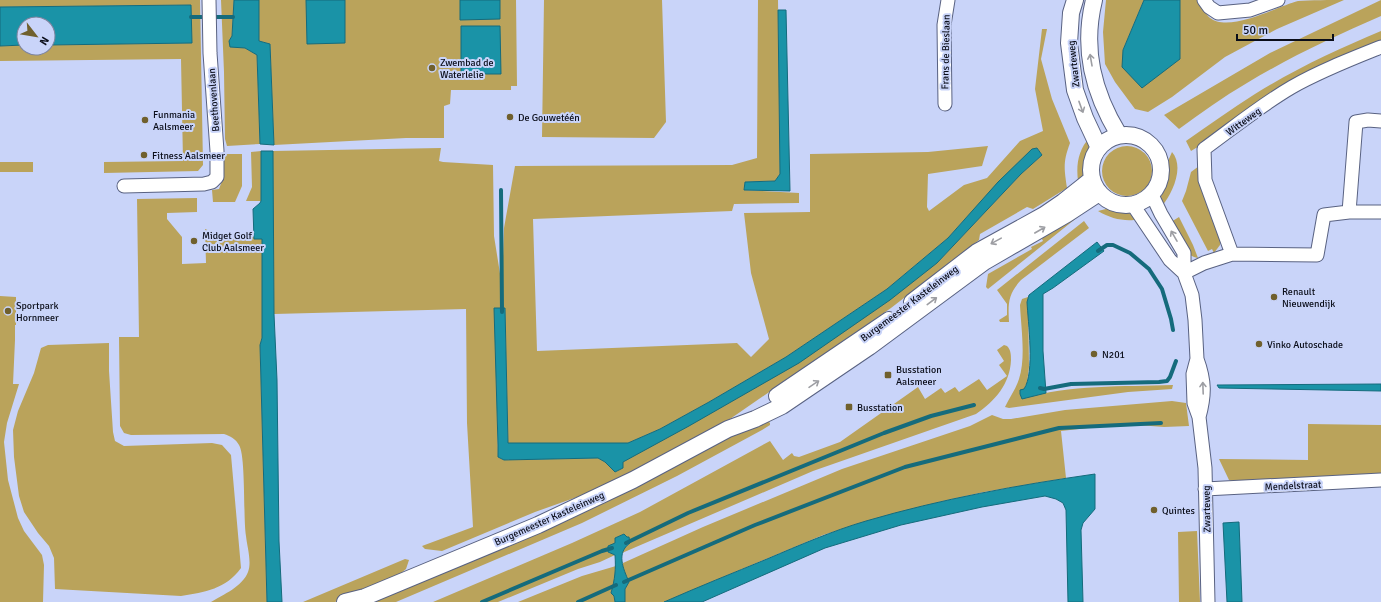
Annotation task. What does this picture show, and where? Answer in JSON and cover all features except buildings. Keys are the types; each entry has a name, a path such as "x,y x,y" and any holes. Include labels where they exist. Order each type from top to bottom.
{"main road":[{"name":"Zwarteweg","path":"1075,0 1071,13 1069,43 1075,90 1085,118 1099,148"},
{"name":"Zwarteweg","path":"1094,0 1090,16 1089,48 1093,74 1097,91 1104,108 1119,135"},
{"path":"1119,135 1134,135 1144,139 1157,151 1162,164 1162,175 1158,186 1152,195 1143,202 1133,205 1121,205 1109,201 1096,186 1091,168 1093,158 1099,148 1107,140 1119,135"},
{"name":"Burgemeester Kasteleinweg","path":"345,602 362,600 538,525 633,480 728,429 750,412 777,396 908,306 977,252 1044,215 1063,202 1096,186"}],"street":[{"name":"Beethovenlaan","path":"124,186 204,184 212,182 217,176 217,151 209,38 209,0"},
{"name":"Frans de Bieslaan","path":"945,104 944,25 948,0"},
{"path":"1204,0 1209,7 1218,13 1250,10 1278,0"},
{"name":"Witteweg","path":"1232,254 1205,180 1204,149 1292,87 1354,57 1381,47"},
{"path":"1349,212 1356,122 1368,120 1381,121"},
{"name":"Zwarteweg","path":"1152,195 1161,214 1184,253 1184,273 1192,295 1196,320 1197,359 1203,374 1204,400 1199,417 1205,468 1208,602"},
{"name":"Zwarteweg","path":"1133,205 1170,260 1184,273"},
{"path":"1184,273 1204,263 1232,254 1317,254 1324,215 1349,212 1381,212"},
{"name":"Mendelstraat","path":"1205,489 1381,480"}],"shaded area":[{"path":"0,0 200,0 203,165 198,171 104,173 104,162 183,161 181,59 0,61 0,46 16,45 16,56 56,56 56,45 192,43 190,5 0,7"},
{"path":"221,0 234,0 232,36 229,41 257,55 260,144 227,146 225,139"},
{"path":"234,0 259,0 259,41 270,44 274,145 260,144 257,55 245,48 230,47 229,41 232,36"},
{"name":"Zwembad de Waterlelie","path":"259,0 516,0 517,86 511,86 511,90 451,90 450,104 444,106 444,138 406,138 274,145 270,44 259,41"},
{"path":"306,0 345,0 345,43 307,44"},
{"path":"460,0 500,0 500,19 460,20"},
{"path":"544,0 662,0 666,122 654,138 542,137"},
{"path":"758,0 778,0 780,174 775,181 745,182 744,190 799,193 799,203 734,204 732,211 533,219 537,351 737,343 751,357 769,339 751,273 744,213 810,212 810,154 928,152 988,146 982,166 928,174 927,207 929,211 964,185 987,178 1020,141 1043,131 1035,89 1042,29 1047,29 1041,59 1052,99 1070,143 1066,155 1065,165 1067,188 1033,209 1027,207 980,234 979,240 891,308 730,419 677,449 594,491 535,512 442,551 425,549 422,546 473,527 467,423 466,309 274,314 273,151 441,148 439,161 493,165 494,236 502,286 504,228 515,166 732,165 757,158","holes":["1037,148 1042,155 1021,174 937,263 623,462 623,468 615,472 605,462 598,458 504,460 498,457 495,308 505,308 508,443 628,443 660,429 786,357 887,289 948,238 964,220"]},
{"path":"1106,0 1144,0 1123,50 1180,59 1180,0 1202,0 1206,14 1215,21 1228,23 1258,16 1298,1 1344,0 1277,29 1225,57 1172,97 1148,112 1135,109 1115,82 1105,64 1103,32"},
{"path":"1144,0 1180,0 1180,59 1142,88 1122,67 1123,50"},
{"path":"1381,0 1381,16 1313,47 1263,73 1221,99 1179,129 1164,115 1270,53"},
{"path":"191,5 192,43 56,45 56,16 16,16 16,45 0,46 0,7"},
{"path":"778,10 786,10 790,191 744,190 745,182 775,181 780,174"},
{"path":"461,26 500,26 501,74 461,74"},
{"path":"1381,31 1381,40 1356,51 1191,151 1186,141 1255,94 1317,60"},
{"path":"1090,137 1093,148 1087,161 1087,171 1084,178 1078,181 1077,169 1080,152"},
{"path":"1122,146 1132,146 1145,153 1152,166 1152,176 1145,189 1132,196 1122,196 1113,192 1106,185 1102,176 1102,166 1106,157 1113,150"},
{"path":"1037,148 1042,155 1021,174 937,263 890,300 799,363 623,462 623,468 615,472 605,462 598,458 504,460 498,457 494,308 505,308 508,443 628,443 660,429 786,357 887,289 948,238 998,182 1032,149"},
{"path":"261,151 261,201 246,201 252,187 251,152"},
{"path":"261,151 273,151 274,314 277,380 279,541 282,602 267,602 260,345 262,338 262,239 254,239 253,209 261,201"},
{"path":"1172,152 1176,158 1177,165 1176,180 1170,195 1162,206 1161,196 1166,182 1168,161"},
{"path":"226,154 242,154 242,186 235,202 213,202 212,190 219,189 222,181 222,159"},
{"path":"0,162 33,162 33,172 0,172"},
{"path":"1199,166 1220,239 1220,245 1214,253 1212,249 1208,251 1182,201 1191,172"},
{"path":"197,198 197,212 167,213 167,219 182,237 182,264 206,263 205,229 230,239 254,237 254,239 262,239 262,338 260,345 267,602 211,602 242,582 249,568 245,527 243,461 239,445 236,441 224,434 131,435 124,433 120,426 119,337 139,337 137,199"},
{"path":"1110,208 1129,213 1135,218 1134,220 1120,219 1107,216 1098,211"},
{"path":"1076,212 1079,216 988,289 986,287 988,274 1032,249 1031,247 1043,241 1042,239 1045,232"},
{"path":"1179,217 1198,258 1188,254 1171,222"},
{"path":"1084,221 1089,228 1021,280 1011,294 1009,322 1000,322 999,320 1007,315 1007,304 997,290"},
{"path":"1097,242 1104,251 1043,294 1043,351 1046,393 1022,399 1020,390 1024,389 1027,381 1030,360 1027,302 1029,295"},
{"path":"0,296 16,297 13,384 19,384 7,423 4,442 8,480 18,518 24,531 42,555 44,565 43,602 0,602"},
{"path":"1028,297 1029,367 1027,383 1022,399 1040,394 1097,387 1173,385 1172,389 1128,392 1009,408 1005,407 1016,386 1021,371 1022,342 1020,305 1022,299"},
{"path":"109,343 109,371 113,432 115,441 124,446 212,443 222,445 231,455 241,568 229,581 222,585 207,591 181,596 55,589 54,558 49,546 24,512 19,496 14,457 13,430 18,411 34,373 41,348 48,345"},
{"path":"1004,345 1007,346 1011,354 1008,377 995,398 976,414 813,471 622,553 624,548 630,543 624,534 615,538 615,543 608,552 615,555 498,602 433,602 572,543 640,512 770,441 783,460 792,453 794,456 799,457 840,442 918,387 925,399 941,388 945,393 955,387 959,392 979,379 987,390 1007,376 999,365 1004,361 997,350"},
{"path":"1381,384 1381,391 1219,388 1217,385"},
{"path":"1172,401 1186,403 1189,426 1164,427 1124,424 1061,431 1066,478 984,492 867,521 823,535 664,602 625,602 625,589 628,582 623,571 623,563 703,527 842,469 970,426 992,415 1003,419 1011,419 1065,410"},
{"path":"768,421 770,425 762,430 677,476 582,523 396,602 375,602 728,436"},
{"path":"1308,424 1381,425 1381,475 1240,483 1229,480 1219,459 1308,460"},
{"path":"1095,474 1095,509 1083,523 1081,530 1083,602 1068,602 1066,510 1063,503 1045,496 982,507 901,525 825,548 702,602 664,602 816,538 866,521 980,493"},
{"path":"1239,522 1242,602 1227,602 1223,523"},
{"path":"1197,531 1200,602 1179,602 1178,532"},
{"path":"624,534 629,537 630,543 623,551 622,556 623,566 629,582 625,589 625,602 615,602 614,596 611,593 615,574 615,555 608,552 608,546 615,543 615,538"},
{"path":"405,559 409,560 406,569 400,574 335,602 303,602"},
{"path":"616,566 615,582 611,592 614,596 615,602 518,602 582,576"}],"waterway":[{"path":"191,17 233,17"},
{"path":"501,190 502,312"},
{"path":"1098,251 1107,245 1113,245 1130,253 1149,269 1162,289 1173,330"},
{"path":"1040,388 1044,389 1071,384 1167,381 1176,361"},
{"path":"626,543 688,513 884,433 931,416 974,405"},
{"path":"624,582 755,525 905,467 1059,428 1161,423"},
{"path":"482,602 612,548"},
{"path":"578,602 616,585"}],"place":[{"name":"Zwembad de Waterlelie","path":"432,68"},
{"name":"De Gouwetéén","path":"510,117"},
{"name":"Funmania Aalsmeer","path":"145,120"},
{"name":"Fitness Aalsmeer","path":"144,155"},
{"name":"Midget Golf Club Aalsmeer","path":"194,241"},
{"name":"Renault Nieuwendijk","path":"1274,297"},
{"name":"Sportpark Hornmeer","path":"8,311"},
{"name":"Vinko Autoschade","path":"1259,344"},
{"name":"N201","path":"1094,354"},
{"name":"Busstation Aalsmeer","path":"888,375"},
{"name":"Busstation","path":"849,407"},
{"name":"Quintes","path":"1154,510"}]}
